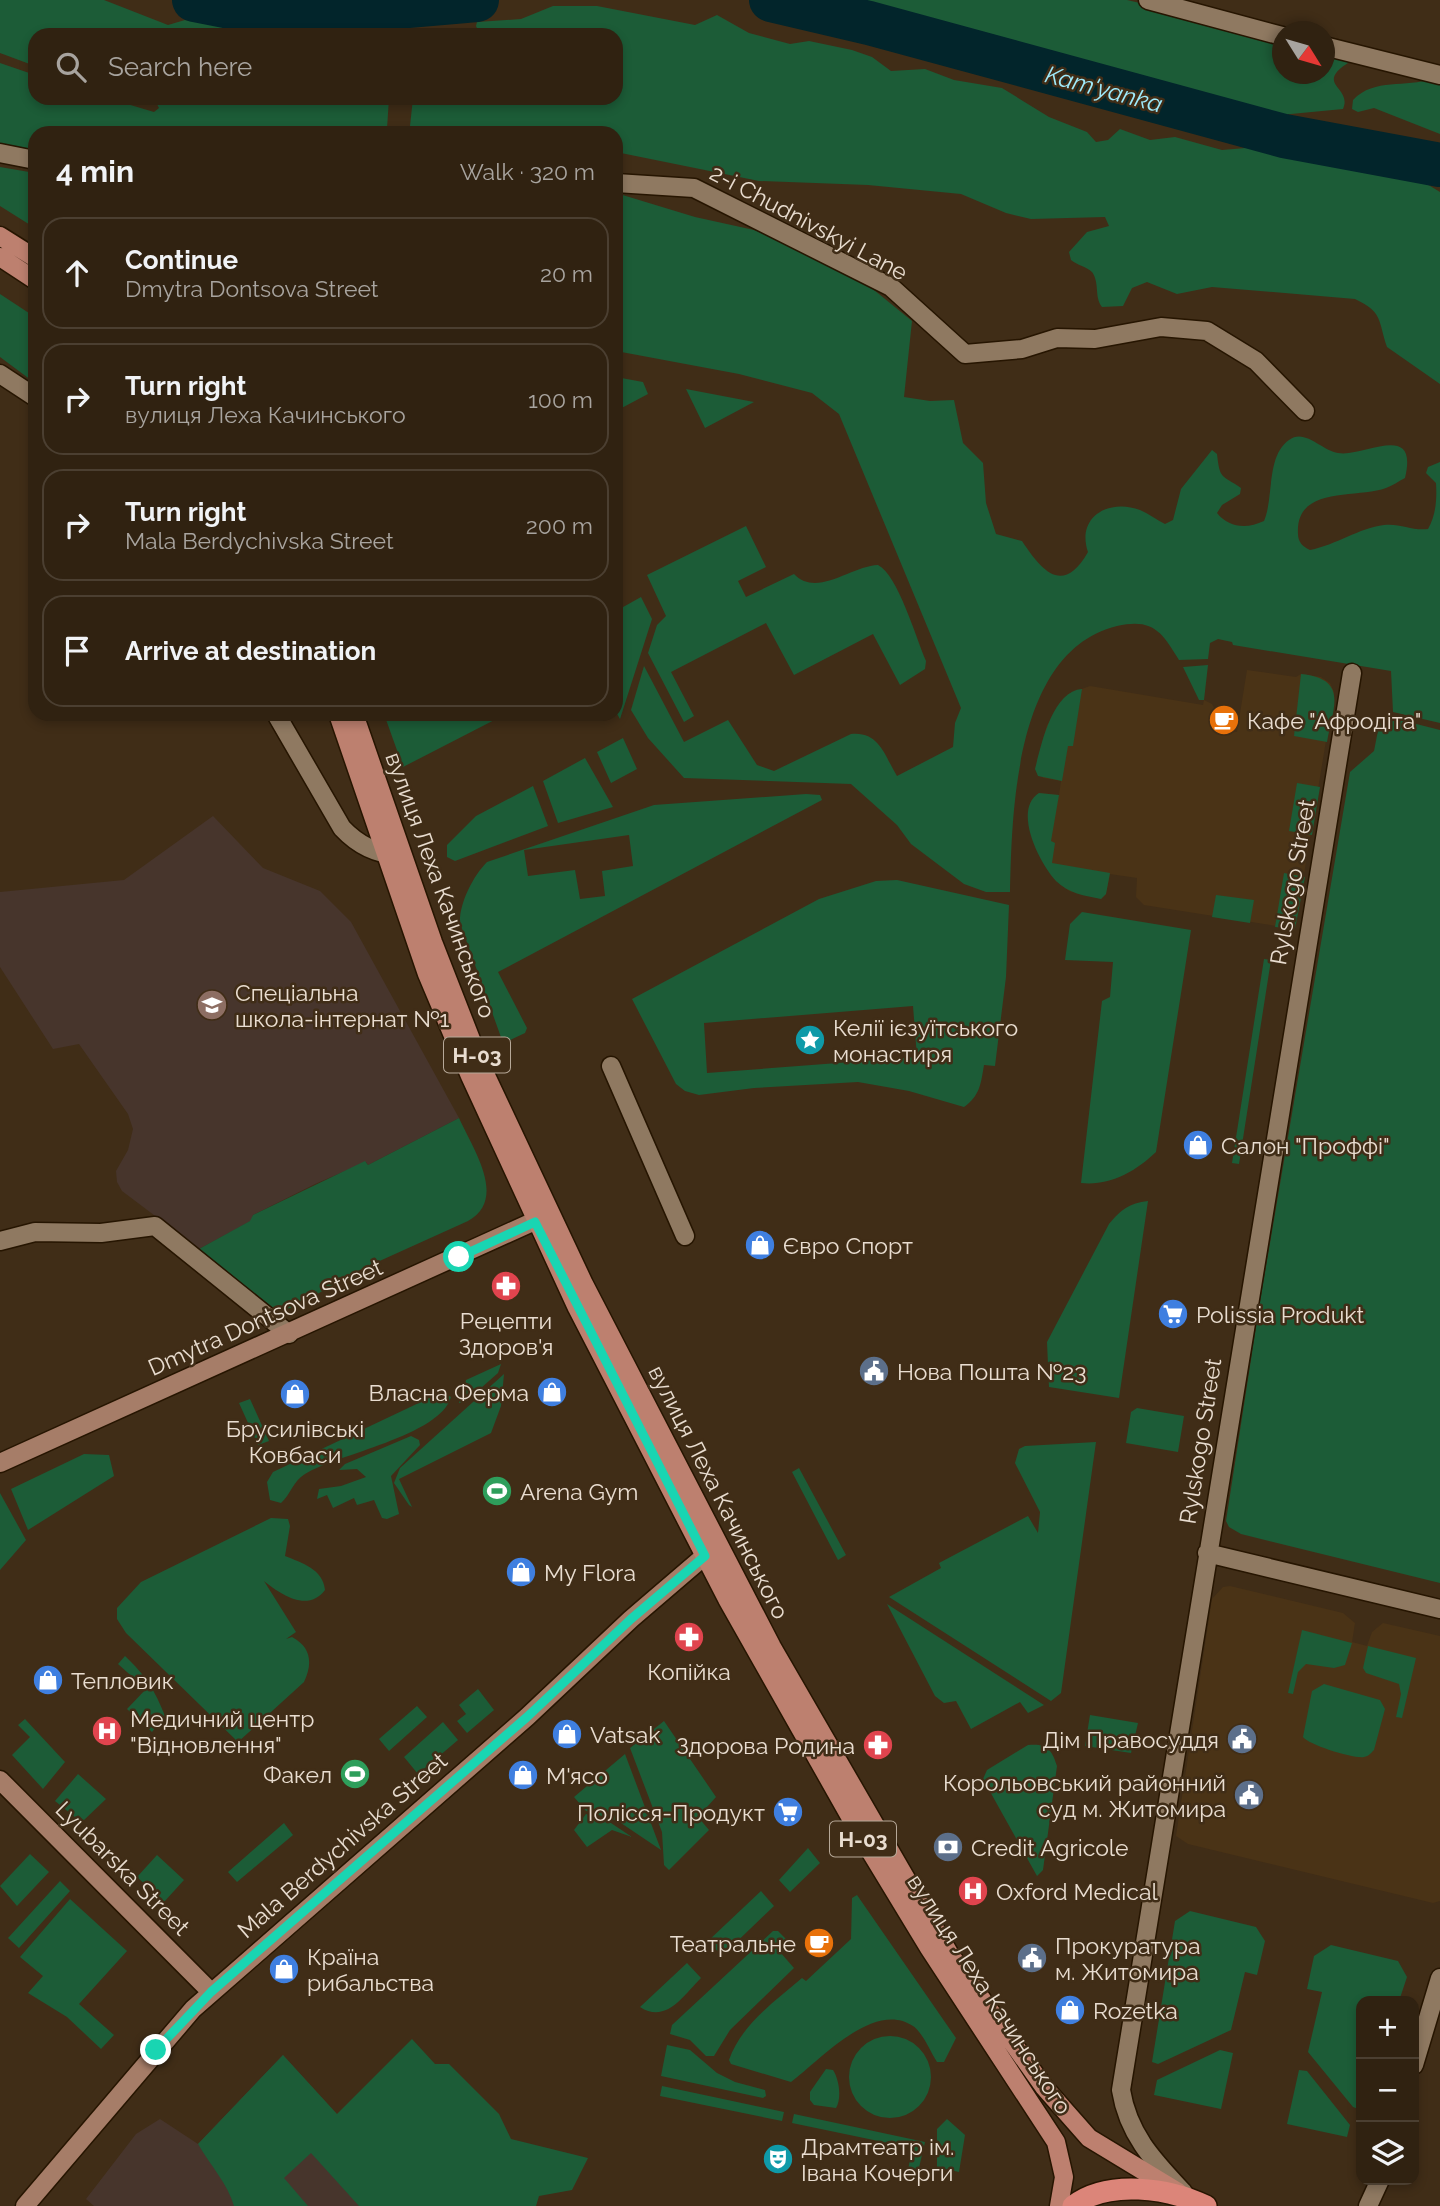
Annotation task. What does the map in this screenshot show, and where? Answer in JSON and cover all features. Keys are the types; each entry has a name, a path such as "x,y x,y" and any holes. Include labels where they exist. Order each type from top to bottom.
{"highway":[{"path":"1073,2206 1093,2195 1112,2191 1155,2192 1197,2201"}],"main road":[{"path":"0,236 28,254"},
{"path":"0,257 28,275"},
{"name":"вулиця Леха Качинського","path":"341,721 395,854"},
{"name":"вулиця Леха Качинського","path":"356,721 427,974 542,1218 711,1551 875,1858 929,1948 1056,2142 1065,2176 1059,2206"},
{"name":"вулиця Леха Качинського","path":"711,1551 778,1659 949,1953 1044,2087 1089,2138 1197,2201"}],"street":[{"path":"1148,0 1201,8 1272,32"},
{"path":"1335,49 1440,75"},
{"path":"0,153 28,159"},
{"name":"2-i Chudnivskyi Lane","path":"623,183 694,188 891,287 965,354 1022,349 1057,338 1095,340 1161,327 1207,331 1255,361 1305,411"},
{"path":"0,373 28,392"},
{"name":"Rylskogo Street","path":"1197,2201 1144,2150 1132,2131 1121,2090 1352,673"},
{"path":"280,721 342,828 355,842 395,854"},
{"path":"611,1066 685,1236"},
{"name":"Dmytra Dontsova Street","path":"0,1463 542,1218"},
{"path":"0,1241 34,1232 101,1233 155,1226 289,1334"},
{"name":"Mala Berdychivska Street","path":"25,2206 137,2071 211,1992 527,1717 631,1619 711,1551"},
{"path":"1207,1553 1440,1609"},
{"name":"Lyubarska Street","path":"0,1780 211,1992"},
{"path":"1416,2059 1440,1978"},
{"path":"1368,2206 1378,2185"}],"shaded area":[{"path":"1247,670 1296,677 1301,674 1321,677 1330,683 1334,692 1295,929 1144,905 1136,897 1137,878 1110,874 1106,894 1101,899 1069,891 1056,881 1043,862 1030,831 1028,814 1031,801 1039,793 1059,795 1061,781 1043,778 1035,769 1047,725 1068,694 1090,686 1203,705 1204,700 1212,704 1216,711 1215,729 1237,732"},
{"name":"Спеціальна школа-інтернат №1","path":"213,816 263,868 320,891 351,922 459,1118 368,1165 366,1162 315,1184 253,1215 251,1221 199,1249 122,1191 117,1182 116,1171 128,1150 133,1129 128,1114 79,1044 53,1049 0,967 0,892 124,880"},
{"path":"1230,1586 1343,1613 1355,1623 1352,1642 1367,1646 1372,1632 1383,1623 1440,1636 1440,1901 1433,1903 1188,1844 1176,1836 1212,1599 1223,1587"},
{"path":"283,2055 420,2206 94,2206 86,2199 136,2134 160,2119 198,2144"}],"green space":[{"path":"0,0 104,0 168,25 185,20 223,28 28,28 28,63 0,53"},
{"path":"379,0 496,0 426,4 417,12 410,12"},
{"path":"846,0 1127,0 1272,34 1272,84 1335,83 1345,101 1343,109 1240,119 1219,117 1147,88 1018,53 998,41 960,35 944,37 888,21 883,12"},
{"path":"553,6 597,6 695,25 717,15 749,33 790,44 809,41 852,50 872,57 891,71 925,69 954,80 1002,88 1049,117 1087,132 1096,142 1108,140 1120,129 1150,140 1175,137 1222,150 1338,140 1364,146 1440,192 1440,384 1387,347 1375,313 1355,299 1212,287 1177,294 1147,282 1132,288 1123,306 1102,307 1092,272 1071,260 1069,252 1087,232 1109,226 1105,217 1031,219 1006,213 961,194 868,185 759,181 623,153 623,126 410,126 412,105 623,105 623,28 476,26 477,22 521,19"},
{"path":"390,23 390,28 316,28"},
{"path":"1335,52 1351,61 1335,75"},
{"path":"0,63 28,73 28,105 130,105 154,112 159,108 158,105 389,105 387,126 28,126 28,164 0,158"},
{"path":"1440,78 1440,134 1374,108 1358,112 1352,109 1353,100 1371,88"},
{"path":"0,167 28,172 28,224 0,206"},
{"path":"623,195 695,217 754,230 836,259 912,321 904,397 930,401 954,400 963,443 983,463 986,503 996,534 1022,541 1037,562 1053,574 1061,576 1070,573 1079,565 1088,552 1087,529 1098,513 1117,507 1128,507 1140,510 1165,524 1173,520 1181,489 1212,450 1217,454 1223,475 1241,488 1240,494 1222,505 1217,513 1227,522 1245,526 1264,521 1277,456 1282,447 1295,437 1307,438 1338,453 1386,446 1397,446 1404,450 1407,460 1405,478 1386,488 1330,497 1306,508 1300,518 1298,537 1301,544 1310,550 1384,525 1428,529 1434,513 1436,483 1426,473 1428,467 1440,462 1440,723 1393,712 1391,671 1233,645 1232,642 1218,639 1210,643 1208,659 1179,660 1161,635 1148,626 1117,626 1083,641 1058,667 1039,700 1026,738 1018,778 1013,819 1010,892 986,892 964,884 911,844 897,825 851,784 684,778 648,738 631,710 644,666 684,742 728,720 757,765 774,771 851,734 861,734 875,741 897,776 953,747 955,723 961,708 839,414 812,393 739,374 623,352"},
{"path":"0,294 28,312 28,378 0,357"},
{"path":"623,378 643,382 648,394 623,407"},
{"path":"686,389 754,402 705,428"},
{"path":"746,526 766,567 738,581 746,597 794,574 803,581 824,582 878,565 893,581 906,608 926,661 925,669 900,685 873,634 794,675 766,623 671,672 694,716 684,722 648,653 657,625 666,616 647,575"},
{"path":"641,597 652,619 623,710 623,607"},
{"path":"1208,665 1204,700 1199,700 1183,667"},
{"path":"1301,674 1316,677 1332,688 1334,706 1327,742 1294,736"},
{"path":"1082,689 1073,746 1068,746 1062,781 1038,776 1035,769 1045,734 1056,709 1072,692"},
{"path":"1381,715 1440,730 1440,1583 1241,1534 1229,1527 1226,1521 1259,1308 1350,772 1374,751"},
{"path":"387,721 492,721 403,767"},
{"path":"623,738 637,769 611,783 597,752"},
{"path":"585,758 613,807 558,823 543,781"},
{"path":"1297,783 1320,787 1312,835 1289,831"},
{"path":"533,786 548,826 455,861 447,857 447,845 476,816"},
{"path":"1039,793 1059,795 1051,841 1055,843 1052,863 1110,873 1106,894 1101,899 1066,888 1056,881 1043,862 1036,850 1028,824 1031,801"},
{"path":"806,794 820,795 822,800 498,972 527,1028 525,1033 506,1042 502,1040 460,923 464,899 477,875 487,862 654,805","holes":["629,835 633,866 602,871 605,896 580,899 575,870 528,876 524,850"]},
{"path":"1284,873 1305,877 1295,929 1275,927"},
{"path":"897,880 1009,905 1006,977 995,1066 984,1065 979,1089 969,1103 964,1107 909,1091 858,1082 754,1088 699,1095 685,1091 676,1084 632,999 819,899 876,881","holes":["913,1006 917,1057 707,1073 704,1023"]},
{"path":"1216,895 1254,900 1250,923 1212,917"},
{"path":"1082,912 1191,930 1156,1152 1140,1166 1121,1176 1092,1183 1081,1183 1102,1001 1110,997 1113,962 1065,960 1070,924"},
{"path":"1264,959 1271,960 1239,1164 1232,1163"},
{"path":"459,1118 479,1158 486,1187 480,1212 468,1221 353,1273 297,1306 286,1309 272,1307 199,1249 250,1221 253,1215 365,1161 368,1165"},
{"path":"1148,1201 1119,1398 1049,1387 1047,1342 1109,1224 1126,1208"},
{"path":"501,1364 498,1373 464,1403 459,1403 466,1380"},
{"path":"504,1374 501,1406 491,1433 399,1479 412,1507 409,1505 394,1483 400,1468"},
{"path":"442,1392 451,1397 443,1411 428,1423 386,1443 305,1474 281,1503 270,1500 267,1482 273,1472"},
{"path":"250,1399 269,1441 258,1445 239,1403"},
{"path":"1137,1408 1184,1416 1178,1452 1126,1443 1131,1412"},
{"path":"411,1436 419,1440 420,1445 391,1476 399,1514 387,1519 382,1518 374,1500 357,1505 354,1498 333,1508 327,1495 317,1499 319,1489 341,1486 366,1477 357,1469 339,1470 345,1464"},
{"path":"1096,1442 1061,1693 1051,1701 889,1597 941,1568 939,1563 1028,1516 1038,1533 1040,1512 1015,1463 1019,1449 1025,1446"},
{"path":"84,1454 109,1455 114,1476 28,1530 11,1489"},
{"path":"799,1468 846,1555 838,1560 792,1472"},
{"path":"0,1493 26,1540 0,1570"},
{"path":"271,1518 288,1519 290,1526 285,1556 316,1572 325,1590 318,1597 302,1601 286,1596 264,1581 296,1632 286,1639 292,1637 307,1651 309,1668 304,1682 238,1742 126,1633 117,1619 117,1608 141,1582"},
{"path":"887,1604 1044,1705 1028,1713 1020,1702 971,1729 956,1701 944,1703 935,1696"},
{"path":"1302,1630 1352,1643 1345,1665 1334,1668 1306,1664 1298,1672 1293,1694 1288,1693"},
{"path":"1368,1646 1416,1658 1402,1718 1396,1717 1401,1694 1399,1684 1366,1673 1363,1668"},
{"path":"125,1656 149,1683 165,1716 152,1732 127,1709 146,1689 118,1664"},
{"path":"1324,1684 1380,1700 1385,1709 1374,1750 1369,1755 1359,1757 1342,1754 1303,1737 1312,1691"},
{"path":"478,1689 494,1710 467,1733 457,1721 466,1714 459,1705"},
{"path":"417,1706 427,1717 389,1751 379,1739"},
{"path":"1090,1715 1138,1723 1131,1753 1085,1746"},
{"path":"25,1719 65,1762 43,1789 12,1755 30,1737 18,1725"},
{"path":"664,1721 716,1797 698,1817 709,1830 669,1870 664,1865 662,1832 630,1748"},
{"path":"443,1722 458,1740 418,1774 404,1757"},
{"path":"1028,1745 1047,1748 1057,1766 1043,1870 1037,1876 983,1779 987,1770"},
{"path":"625,1754 661,1850 618,1821 586,1811 574,1797"},
{"path":"78,1774 106,1799 84,1820 76,1818 55,1801"},
{"path":"586,1814 611,1823 632,1837 612,1830 587,1847 574,1830"},
{"path":"284,1823 293,1835 237,1882 228,1872"},
{"path":"808,1848 820,1863 790,1892 779,1880"},
{"path":"30,1854 49,1872 17,1906 0,1886"},
{"path":"157,1855 184,1880 164,1902 137,1877"},
{"path":"60,1881 70,1891 19,1948 8,1938"},
{"path":"761,1891 774,1906 722,1956 708,1941"},
{"path":"857,1895 956,2038 944,2062 937,2062 917,2029 898,2020 881,2021 848,2036 791,2082 731,2064 729,2060 734,2047 760,2014 802,1978 806,1981 851,1939 852,1898"},
{"path":"70,1899 127,1951 79,2004 114,2035 101,2049 67,2017 28,1993 43,1976 20,1957"},
{"path":"1190,1911 1256,1927 1265,1941 1257,1975 1245,1972 1231,2030 1158,2064 1152,2062 1175,1921"},
{"path":"773,1931 778,1931 790,1943 780,1952 794,1968 730,2030 714,2056 706,2056 690,2040 670,2034 672,2025"},
{"path":"1331,1945 1398,1961 1407,1977 1401,1996 1356,1996 1356,2108 1308,2052 1322,1992 1307,1989 1314,1956"},
{"path":"687,1963 701,1978 681,2000 658,2012 640,2007"},
{"path":"890,2036 906,2039 919,2048 928,2061 931,2077 928,2093 919,2106 906,2115 890,2118 874,2115 861,2106 852,2093 849,2077 852,2061 861,2048 874,2039"},
{"path":"412,2039 435,2064 449,2064 499,2114 511,2139 588,2158 572,2190 539,2196 536,2206 359,2206 311,2153 284,2178 308,2206 234,2206 223,2182 198,2144 283,2055 337,2114"},
{"path":"667,2045 690,2050 717,2073 735,2082 765,2090 766,2096 763,2098 661,2076"},
{"path":"1220,2050 1233,2053 1221,2109 1154,2095 1157,2080"},
{"path":"826,2069 833,2070 838,2083 839,2099 836,2108 814,2105 810,2100 810,2092"},
{"path":"1299,2070 1307,2071 1350,2125 1347,2137 1287,2124"},
{"path":"662,2086 784,2112 782,2121 660,2096"},
{"path":"794,2114 925,2142 918,2172 908,2170 912,2148 792,2123"},
{"path":"947,2119 965,2135 959,2172 937,2167 937,2129"}],"waterway":[{"name":"Kam'yanka","path":"194,0 281,17 477,0"},
{"name":"Kam'yanka","path":"771,0 869,23 1284,136 1440,165"}],"place":[{"name":"Кафе \"Афродіта\"","path":"1224,720"},
{"name":"Спеціальна школа-інтернат №1","path":"212,1005"},
{"name":"Келії ієзуїтського монастиря","path":"810,1040"},
{"name":"Салон \"Проффі\"","path":"1198,1145"},
{"name":"Євро Спорт","path":"760,1245"},
{"name":"Рецепти Здоров'я","path":"506,1286"},
{"name":"Polissia Produkt","path":"1173,1314"},
{"name":"Нова Пошта №23","path":"874,1371"},
{"name":"Власна Ферма","path":"552,1392"},
{"name":"Брусилівські Ковбаси","path":"295,1394"},
{"name":"Arena Gym","path":"497,1491"},
{"name":"My Flora","path":"521,1572"},
{"name":"Копійка","path":"689,1637"},
{"name":"Тепловик","path":"48,1680"},
{"name":"Медичний центр \"Відновлення\"","path":"107,1731"},
{"name":"Vatsak","path":"567,1734"},
{"name":"Дім Правосуддя","path":"1242,1739"},
{"name":"Здорова Родина","path":"878,1745"},
{"name":"Факел","path":"355,1774"},
{"name":"М'ясо","path":"523,1775"},
{"name":"Корольовський районний суд м. Житомира","path":"1249,1795"},
{"name":"Полісся-Продукт","path":"788,1812"},
{"name":"Credit Agricole","path":"948,1847"},
{"name":"Oxford Medical","path":"973,1891"},
{"name":"Театральне","path":"819,1943"},
{"name":"Прокуратура м. Житомира","path":"1032,1958"},
{"name":"Країна рибальства","path":"284,1969"},
{"name":"Rozetka","path":"1070,2010"},
{"name":"Драмтеатр ім. Івана Кочерги","path":"778,2159"}],"route":[{"path":"156,2050 193,2008 527,1717 631,1619 705,1556 535,1222 459,1257"}]}
